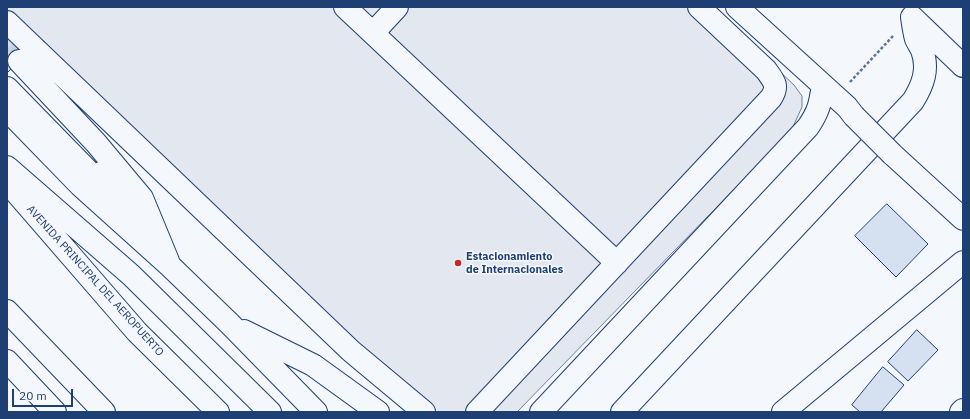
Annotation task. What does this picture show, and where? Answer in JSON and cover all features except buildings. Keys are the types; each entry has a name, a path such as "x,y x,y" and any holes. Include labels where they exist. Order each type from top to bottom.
{"main road":[{"path":"345,7 617,263"},
{"path":"373,33 396,7"},
{"path":"477,412 775,92 773,79 766,70 699,7"},
{"path":"736,7 847,107 892,154 963,219"},
{"path":"906,12 963,66"},
{"path":"622,412 913,100 921,89 925,77 925,64 922,52 906,12"},
{"path":"7,22 351,351 424,412"},
{"path":"12,74 90,173 170,266"},
{"path":"12,74 96,143 142,198 170,266"},
{"path":"541,412 808,127 816,115 823,85"},
{"path":"7,110 80,185 170,266 229,323 316,412"},
{"path":"7,130 34,157 170,266"},
{"path":"7,167 131,275 270,412"},
{"name":"AVENIDA PRINCIPAL DEL AEROPUERTO","path":"7,182 137,332 218,412"},
{"path":"783,412 963,262"},
{"path":"7,311 104,412"},
{"path":"229,323 313,365 378,412"},
{"path":"7,361 55,412"}],"path":[{"path":"845,87 906,12"}],"shaded area":[{"name":"Estacionamiento de Internacionales","path":"7,7 711,7 794,85 802,96 802,107 791,131 517,412 413,412 7,25"}],"tunnel":[{"path":"7,49 19,61"}],"place":[{"name":"Estacionamiento de Internacionales","path":"458,263"}]}
